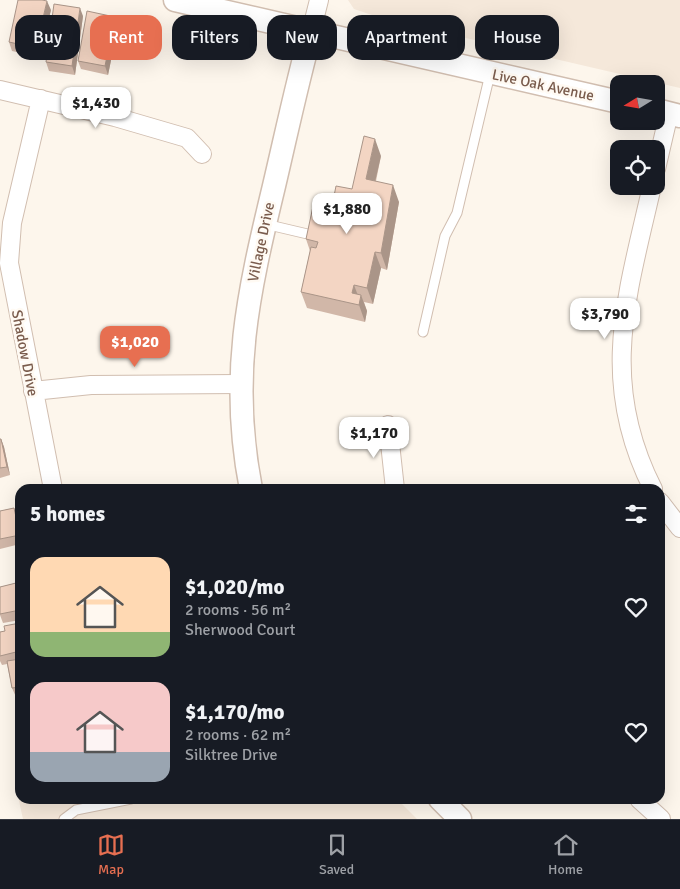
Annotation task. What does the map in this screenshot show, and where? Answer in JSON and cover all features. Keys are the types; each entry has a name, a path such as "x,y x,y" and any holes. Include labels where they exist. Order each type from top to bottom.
{"street":[{"name":"Live Oak Avenue","path":"175,0 267,22"},
{"name":"Village Drive","path":"315,15 319,0"},
{"name":"Live Oak Avenue","path":"337,38 610,100"},
{"name":"Village Drive","path":"250,484 242,428 240,384 246,314 265,224 304,60"},
{"path":"0,90 188,138 202,154"},
{"name":"Shadow Drive","path":"41,99 12,223 9,250 10,277 52,484"},
{"path":"662,140 668,113"},
{"path":"650,195 628,295 620,349 622,384 630,428 651,484"},
{"path":"33,391 92,385 240,384"},
{"path":"388,425 394,484"},
{"path":"665,508 680,528"},
{"path":"447,804 460,819"},
{"path":"644,804 661,819"}],"lane":[{"path":"423,332 445,236 457,213 490,74"},
{"path":"265,224 316,236"},
{"path":"64,819 76,810 106,804"}],"shaded area":[{"path":"348,0 680,0 680,88 665,85 665,75 624,75 559,60 559,15 475,15 475,40 465,38 465,15 372,15 354,9"},
{"path":"20,804 402,804 417,819 23,819"}],"building":[{"path":"18,0 47,1 44,15 15,15 15,43 9,42"},
{"path":"54,4 80,8 79,15 52,15"},
{"path":"87,11 106,15 90,15 90,60 106,60 105,66 78,61 80,60"},
{"path":"46,60 73,60 72,66 46,62"},
{"path":"364,136 375,139 366,179 393,185 381,253 375,252 367,288 354,285 352,293 361,295 359,305 301,292 311,247 316,248 318,242 306,239 315,197 333,201 336,186 352,189"},
{"path":"0,439 7,467 0,468"},
{"path":"14,508 15,536 0,539 0,511"},
{"path":"15,583 15,611 0,614 0,587"},
{"path":"15,624 15,652 0,656 0,632 5,631 4,626"},
{"path":"15,660 15,688 12,688 7,661"}]}
